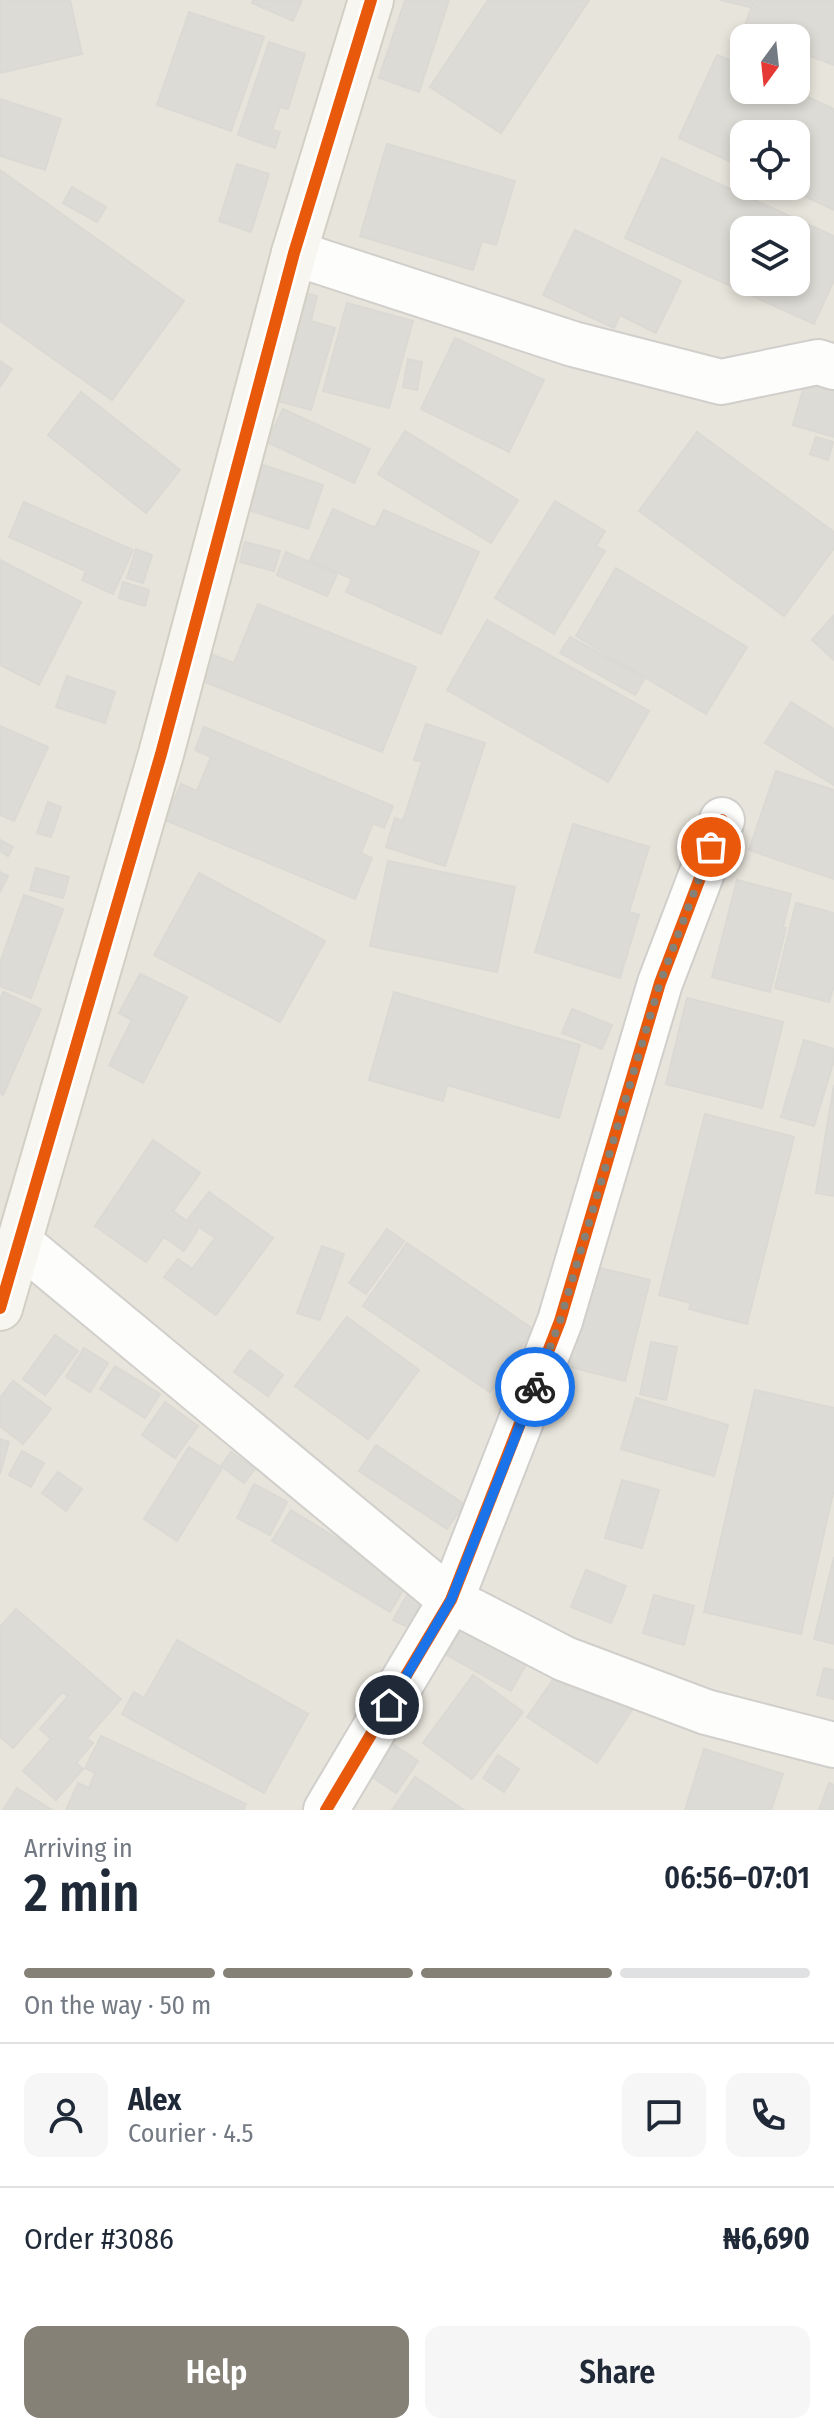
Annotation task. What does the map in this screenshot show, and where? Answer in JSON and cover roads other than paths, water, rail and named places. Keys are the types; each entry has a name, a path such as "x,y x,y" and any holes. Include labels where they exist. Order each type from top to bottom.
{"street":[{"path":"0,1308 161,754 294,253 371,0"},
{"path":"294,253 573,344 721,382 818,362 834,367"},
{"path":"326,1810 451,1600 560,1321 660,983 722,820"},
{"path":"19,1242 451,1600 565,1659 706,1712 834,1745"}]}
